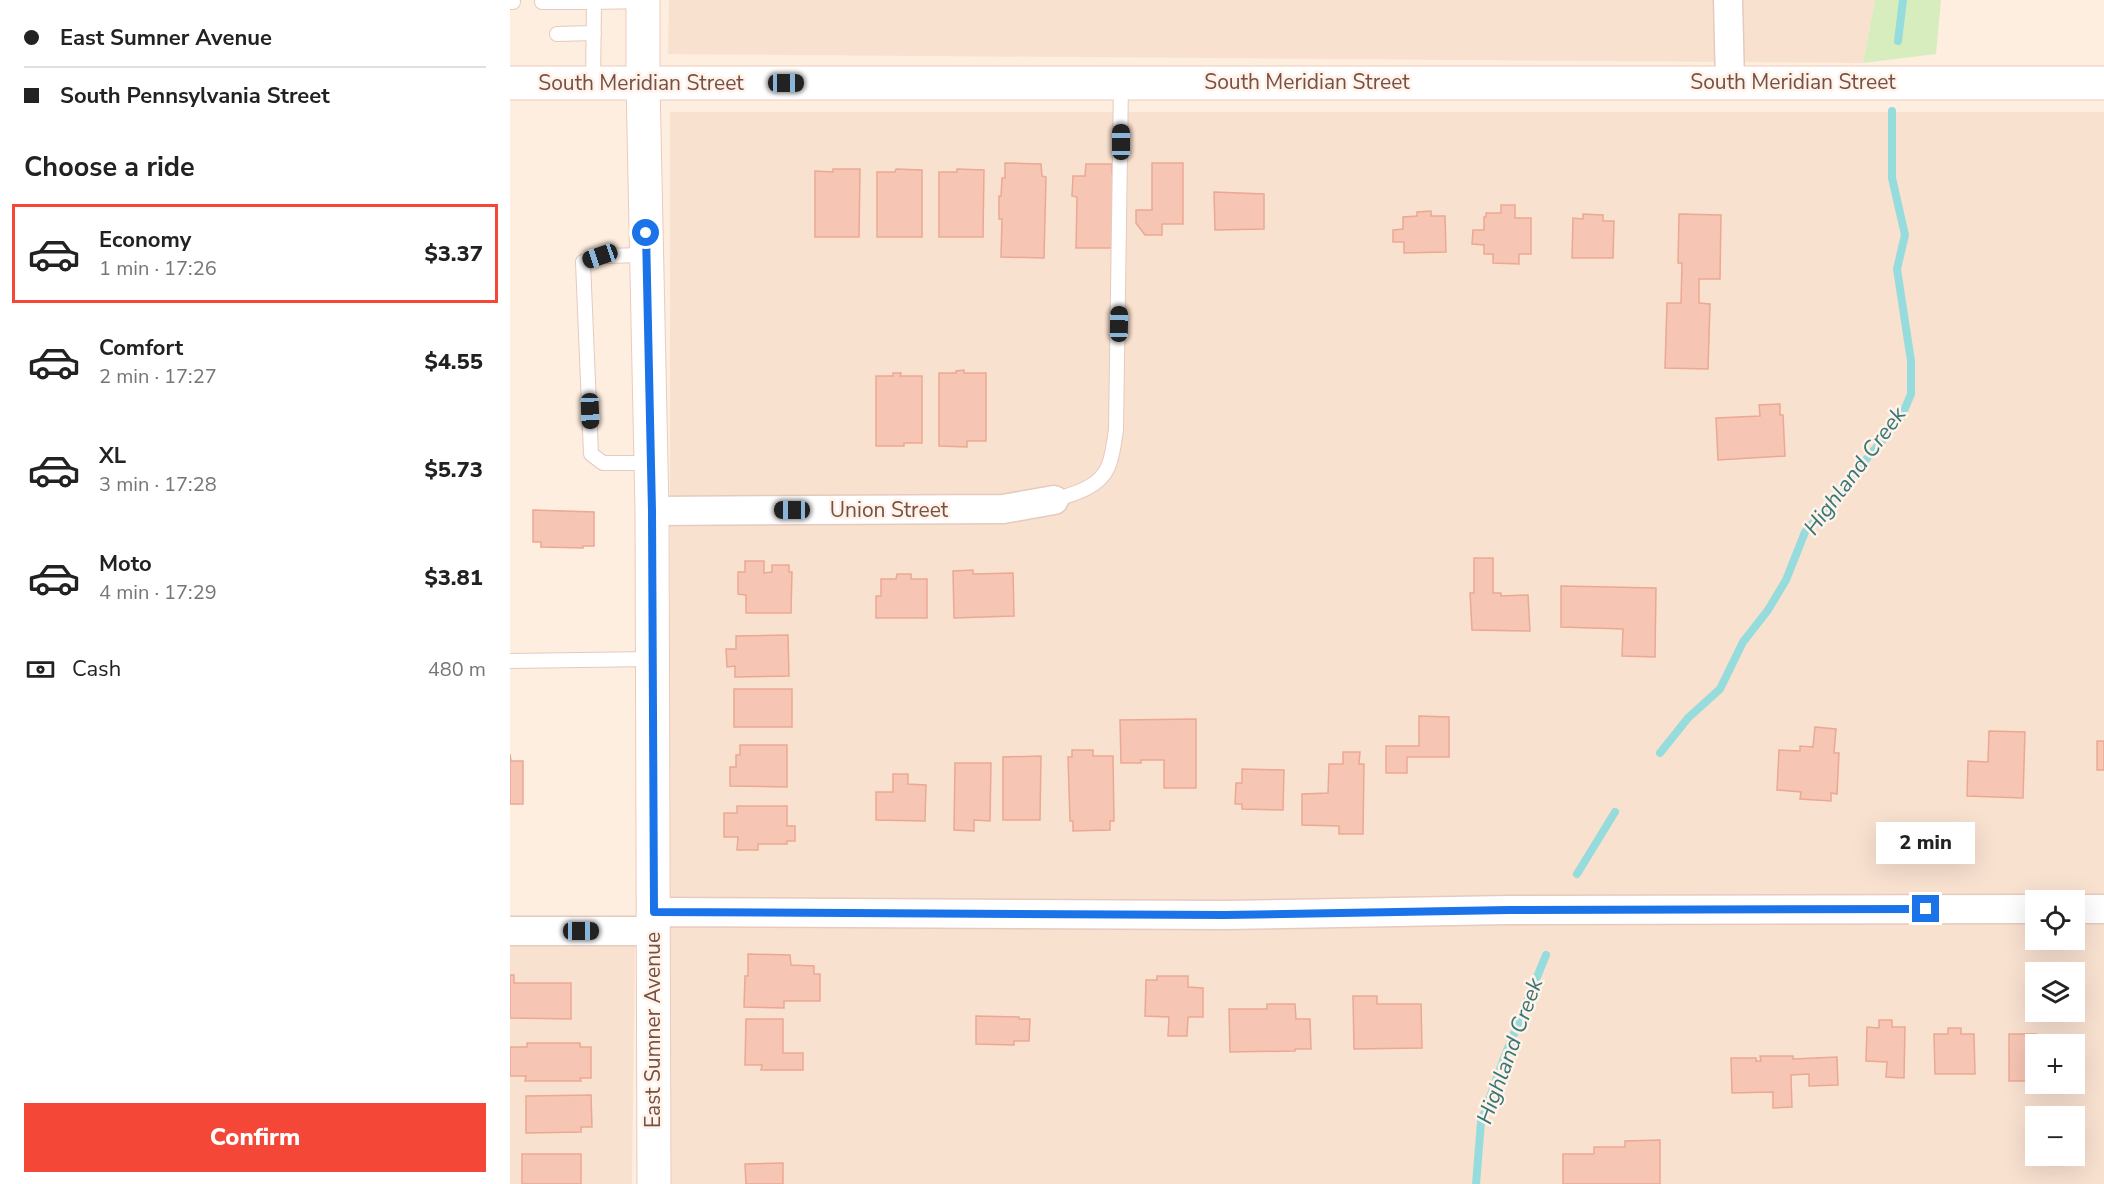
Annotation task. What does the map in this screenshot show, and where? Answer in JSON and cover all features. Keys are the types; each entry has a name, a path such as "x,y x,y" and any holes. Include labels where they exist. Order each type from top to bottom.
{"main road":[{"name":"East Sumner Avenue","path":"643,0 652,511 654,1184"},
{"name":"South Meridian Street","path":"510,83 593,85 643,83 2104,83"}],"street":[{"path":"1728,0 1730,82"},
{"name":"Union Street","path":"652,511 1003,509 1054,500"},
{"path":"510,931 653,921 1224,915 1521,909 2025,909"},
{"path":"2085,909 2104,909"}],"lane":[{"path":"542,2 643,0"},
{"path":"593,85 594,1"},
{"path":"557,34 594,33"},
{"path":"1054,500 1083,491 1098,479 1108,467 1116,430 1121,83"},
{"path":"646,255 600,256 583,262 591,454 603,463 651,463"},
{"path":"510,661 652,659"}],"shaded area":[{"path":"669,0 1875,0 1863,63 668,54"},
{"path":"670,112 2104,112 2104,1184 670,1184"},
{"path":"635,945 632,1184 510,1184 510,946"}],"green space":[{"path":"1875,0 1941,0 1936,54 1863,63"}],"building":[{"path":"1005,163 1041,164 1042,176 1046,177 1044,258 1001,257 1002,219 999,219 999,196 1001,196 1002,178 1005,178"},
{"path":"1152,163 1183,163 1183,224 1162,224 1162,235 1145,235 1136,223 1136,210 1152,210"},
{"path":"1086,164 1112,164 1114,248 1076,248 1077,197 1072,196 1073,176 1085,176"},
{"path":"833,169 860,169 859,237 815,237 815,171 833,172"},
{"path":"896,169 922,170 922,237 877,237 877,172 895,172"},
{"path":"957,169 984,170 983,237 939,237 939,172 957,172"},
{"path":"1214,192 1264,194 1264,229 1215,230"},
{"path":"1501,205 1515,205 1515,218 1531,218 1531,254 1519,254 1519,264 1493,263 1493,254 1484,254 1484,245 1472,244 1473,230 1484,230 1486,213 1501,213"},
{"path":"1431,211 1431,216 1445,216 1446,252 1404,253 1404,242 1393,242 1393,230 1403,229 1403,217 1417,216 1417,212"},
{"path":"1583,214 1603,215 1603,221 1614,221 1613,258 1572,258 1573,218 1583,219"},
{"path":"1679,214 1721,215 1720,279 1699,279 1699,303 1710,304 1708,369 1665,368 1667,303 1681,303 1682,263 1678,263"},
{"path":"964,370 964,373 986,373 986,441 967,441 967,447 939,446 939,373 956,373 956,371"},
{"path":"893,373 901,373 900,376 922,376 922,443 904,443 904,446 876,446 876,376 893,376"},
{"path":"1780,404 1780,415 1783,415 1785,456 1718,460 1716,418 1760,416 1759,405"},
{"path":"533,510 594,512 594,546 541,547 541,542 533,542"},
{"path":"1474,558 1493,558 1493,593 1501,593 1501,596 1528,595 1530,631 1472,630 1470,593 1474,593"},
{"path":"745,561 764,561 764,573 772,572 772,565 789,565 789,572 792,572 791,613 746,613 746,595 738,594 738,572 745,572"},
{"path":"973,570 973,574 1013,573 1014,616 954,618 953,571"},
{"path":"897,574 911,574 911,579 927,579 927,618 876,618 876,596 881,596 881,579 896,579"},
{"path":"1561,586 1656,588 1655,657 1622,656 1623,629 1561,627"},
{"path":"788,635 789,676 735,677 735,666 727,667 726,649 736,649 736,636"},
{"path":"734,689 792,689 792,727 734,727"},
{"path":"1419,716 1449,717 1449,757 1407,757 1407,773 1386,773 1386,746 1419,746"},
{"path":"1196,719 1196,788 1164,788 1164,760 1121,763 1120,720"},
{"path":"1815,727 1836,729 1834,753 1839,753 1837,794 1831,793 1831,801 1800,799 1801,792 1777,790 1779,750 1800,751 1800,746 1813,747"},
{"path":"1989,731 2025,732 2023,798 1967,796 1968,761 1988,762"},
{"path":"2097,741 2104,741 2104,770 2097,770"},
{"path":"740,745 787,745 787,787 730,786 730,767 736,767 736,755 740,755"},
{"path":"1072,750 1093,750 1093,756 1113,756 1114,821 1110,821 1110,830 1073,831 1073,821 1070,821 1068,757 1072,757"},
{"path":"1343,752 1360,752 1359,764 1364,764 1363,834 1339,834 1339,826 1302,825 1302,794 1328,793 1329,764 1343,764"},
{"path":"510,754 511,761 523,761 523,804 510,804"},
{"path":"1041,756 1040,820 1003,820 1003,757"},
{"path":"955,763 991,763 990,821 974,820 974,831 954,830"},
{"path":"1242,769 1284,770 1283,810 1242,809 1242,804 1235,804 1236,783 1242,783"},
{"path":"893,774 908,774 908,784 926,785 925,821 876,820 876,792 893,792"},
{"path":"737,806 787,806 787,826 795,826 795,841 787,841 787,844 758,844 758,850 737,850 738,837 724,837 724,813 737,813"},
{"path":"748,954 790,955 791,965 814,966 814,974 820,974 820,1001 784,1001 784,1008 744,1007"},
{"path":"510,975 514,975 514,983 571,983 571,1019 510,1018"},
{"path":"1157,976 1188,976 1188,987 1203,988 1203,1017 1188,1017 1187,1036 1168,1036 1169,1017 1145,1016 1146,980 1157,980"},
{"path":"1353,996 1377,996 1377,1004 1421,1004 1422,1048 1354,1049"},
{"path":"1267,1004 1295,1004 1296,1019 1310,1019 1311,1049 1230,1052 1229,1009 1267,1009"},
{"path":"976,1016 1030,1019 1029,1041 1014,1041 1014,1045 976,1044"},
{"path":"746,1019 783,1019 783,1053 803,1053 803,1070 761,1070 762,1065 745,1065"},
{"path":"1879,1020 1892,1020 1892,1027 1905,1027 1904,1078 1886,1077 1887,1062 1866,1061 1867,1027 1879,1028"},
{"path":"1948,1028 1961,1028 1961,1034 1974,1034 1975,1074 1935,1074 1934,1034 1948,1034"},
{"path":"2009,1034 2025,1034 2025,1081 2009,1081"},
{"path":"527,1043 580,1043 580,1047 591,1047 591,1078 580,1078 581,1081 525,1081 526,1076 510,1076 510,1047 527,1047"},
{"path":"1760,1056 1793,1056 1793,1059 1837,1057 1838,1085 1809,1086 1809,1074 1791,1075 1792,1107 1773,1108 1773,1092 1732,1093 1731,1058 1756,1058 1756,1061 1761,1061"},
{"path":"591,1095 592,1127 581,1127 581,1132 526,1133 526,1096"},
{"path":"1660,1140 1660,1184 1563,1184 1563,1154 1594,1154 1594,1147 1625,1147 1625,1141"},
{"path":"522,1154 581,1154 581,1184 522,1184"},
{"path":"783,1163 783,1184 746,1184 745,1164"}],"waterway":[{"name":"Highland Creek","path":"1898,41 1903,0"},
{"name":"Highland Creek","path":"1660,753 1688,718 1720,689 1743,642 1768,610 1786,580 1805,532 1901,418 1911,394 1911,361 1897,269 1905,235 1892,178 1892,111"},
{"name":"Highland Creek","path":"1577,874 1615,812"},
{"name":"Highland Creek","path":"1476,1184 1481,1122 1546,955"}],"route":[{"path":"646,233 652,511 654,912 1224,915 1509,910 1926,909"}]}
